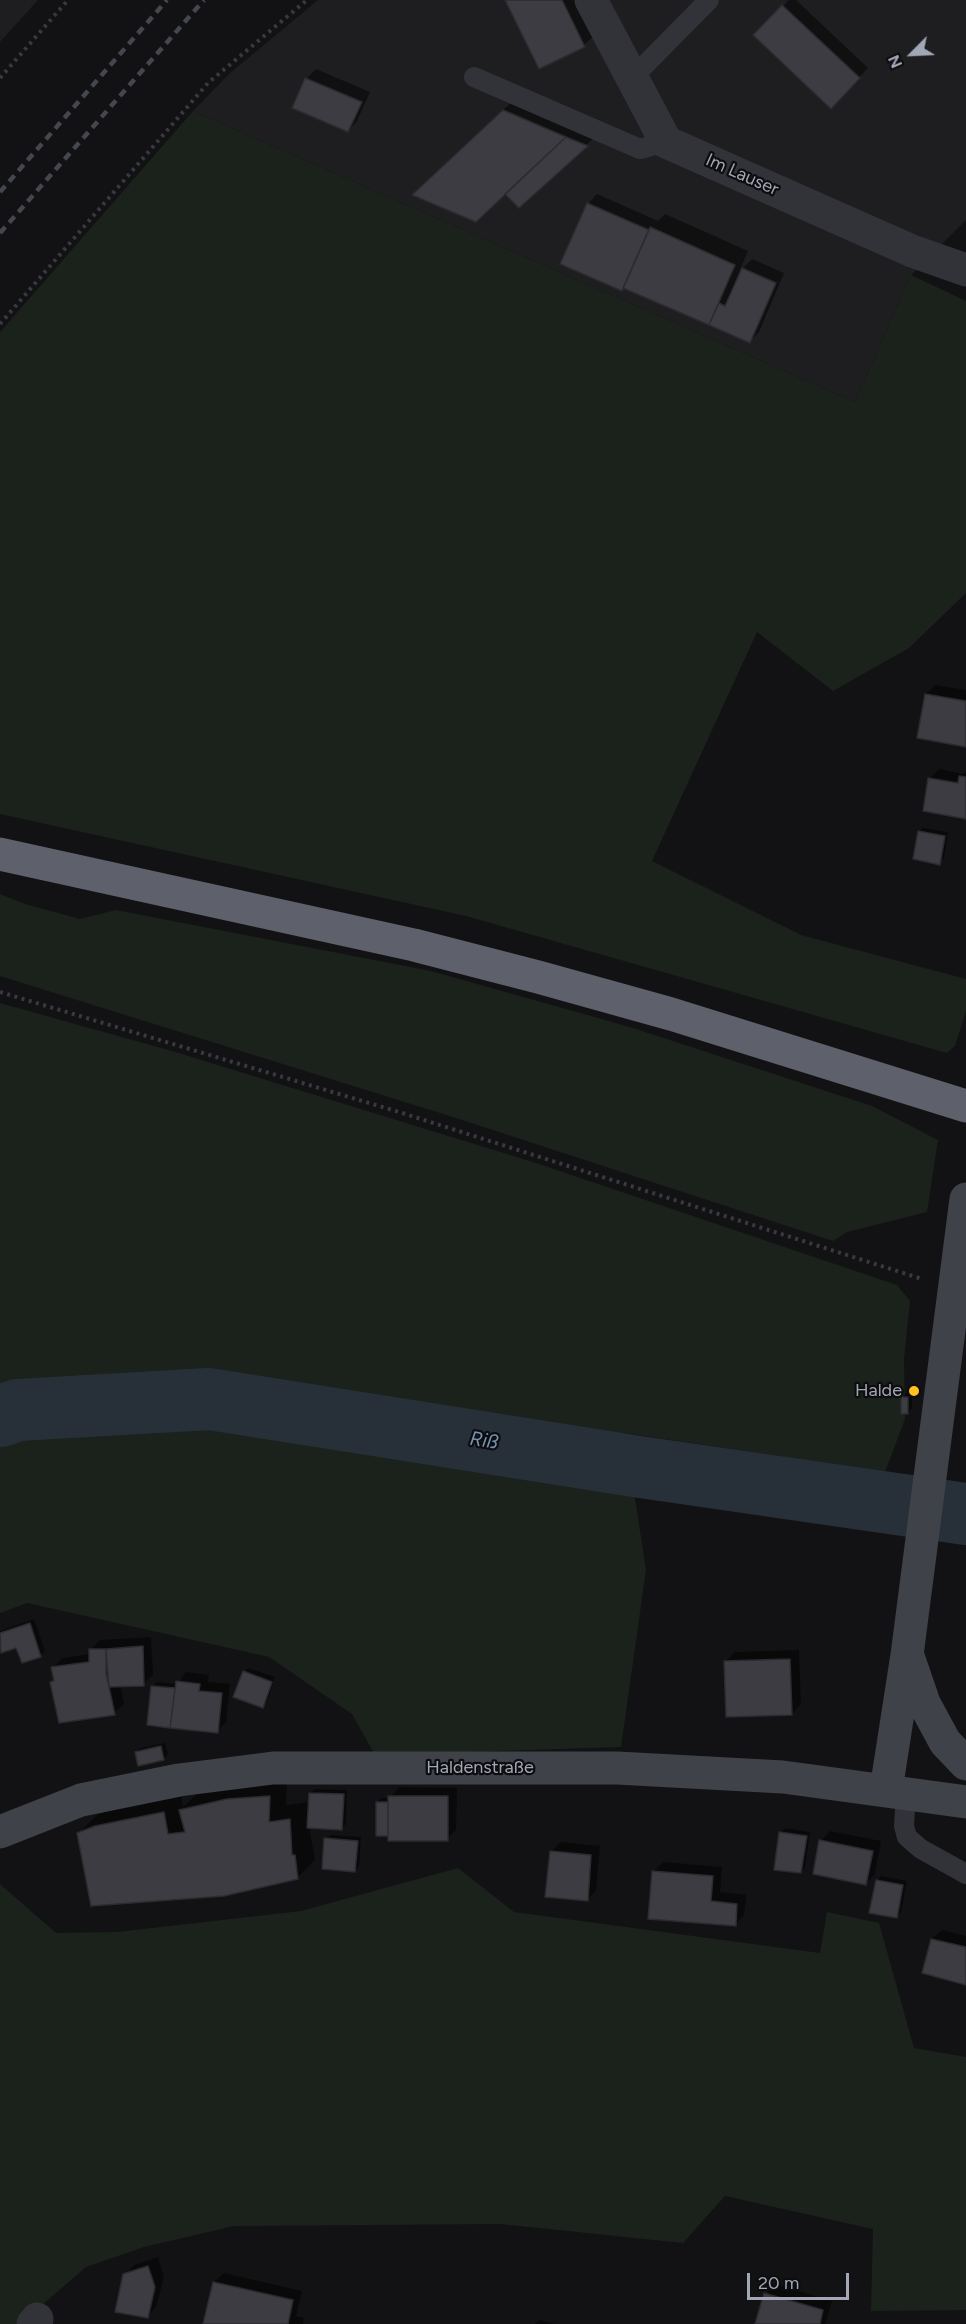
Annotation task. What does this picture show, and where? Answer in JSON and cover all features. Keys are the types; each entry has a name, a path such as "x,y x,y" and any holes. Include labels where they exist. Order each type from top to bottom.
{"highway":[{"path":"0,854 414,945 538,977 891,1081 966,1107"}],"street":[{"path":"591,0 666,142"},
{"name":"Im Lauser","path":"666,142 912,251 966,270"},
{"path":"896,1791 907,1655 966,1199"},
{"path":"907,1655 924,1703 945,1742 966,1764"},
{"name":"Haldenstraße","path":"0,1832 81,1800 179,1780 273,1768 618,1768 783,1777 966,1802"}],"lane":[{"path":"632,78 709,0"},
{"path":"474,77 640,149 666,142"},
{"path":"896,1791 907,1837 921,1849 966,1874"}],"path":[{"path":"0,78 68,0"},
{"path":"0,324 208,83 308,0"},
{"path":"0,992 399,1112 808,1240 954,1290"}],"shaded area":[{"path":"0,0 38,0 0,42"},
{"path":"318,0 966,0 966,220 911,275 855,402 193,111 229,74"},
{"path":"193,111 855,402 911,275 966,301 966,593 909,648 833,691 757,632 652,861 801,935 966,979 966,1011 955,1046 947,1053 466,916 0,814 0,332"},
{"path":"0,894 25,904 80,919 116,910 431,971 630,1027 872,1106 938,1140 927,1212 847,1232 833,1241 456,1118 0,976"},
{"path":"0,1003 172,1051 533,1162 897,1285 910,1301 904,1360 905,1419 885,1472 625,1433 646,1570 621,1747 375,1755 352,1714 269,1657 27,1603 0,1613"},
{"path":"458,1868 514,1912 820,1953 827,1912 879,1923 914,2048 966,2057 966,2310 871,2311 873,2229 725,2196 683,2243 500,2224 234,2226 144,2247 86,2267 20,2324 0,2324 0,1884 56,1933 117,1932 301,1911"}],"building":[{"path":"505,0 562,0 585,47 539,69"},
{"path":"782,5 860,78 831,109 753,35"},
{"path":"305,78 362,102 348,132 292,108"},
{"path":"503,110 566,137 476,222 412,195"},
{"path":"566,137 588,146 519,208 505,194"},
{"path":"587,203 649,230 622,291 560,264"},
{"path":"650,227 735,265 709,325 623,288"},
{"path":"742,268 776,283 750,343 709,325 719,303 725,306"},
{"path":"925,694 966,701 966,747 917,738"},
{"path":"959,776 966,777 966,819 923,811 928,778 958,783"},
{"path":"918,831 945,836 940,865 913,859"},
{"path":"901,1397 908,1397 908,1414 901,1414"},
{"path":"30,1623 41,1657 22,1663 16,1648 1,1653 0,1633"},
{"path":"143,1646 144,1686 109,1687 106,1649"},
{"path":"89,1649 106,1649 106,1673 115,1715 59,1723 50,1682 54,1681 51,1667 89,1662"},
{"path":"790,1659 792,1715 726,1717 724,1661"},
{"path":"243,1671 272,1682 263,1708 233,1697"},
{"path":"176,1681 200,1684 199,1691 222,1693 218,1733 170,1728"},
{"path":"151,1686 175,1688 170,1728 147,1725"},
{"path":"161,1746 164,1760 138,1766 135,1752"},
{"path":"309,1793 344,1794 342,1830 307,1828"},
{"path":"270,1796 269,1822 290,1819 292,1855 295,1855 298,1879 224,1896 91,1906 77,1833 95,1826 164,1812 168,1834 185,1832 179,1810 227,1799"},
{"path":"388,1796 448,1796 448,1841 388,1841"},
{"path":"376,1802 388,1802 388,1836 376,1836"},
{"path":"779,1832 807,1836 801,1873 774,1870"},
{"path":"324,1838 358,1841 355,1872 322,1869"},
{"path":"819,1840 873,1851 866,1885 813,1874"},
{"path":"550,1851 591,1855 588,1901 545,1897"},
{"path":"652,1871 713,1876 711,1901 737,1904 736,1926 648,1919"},
{"path":"876,1880 903,1885 897,1918 869,1913"},
{"path":"931,1939 966,1947 966,1985 922,1973"},
{"path":"148,2266 155,2287 148,2318 115,2312 123,2274"},
{"path":"213,2282 293,2300 288,2324 203,2324"},
{"path":"764,2293 823,2310 820,2324 755,2324"}],"waterway":[{"name":"Riß","path":"0,1416 18,1410 209,1399 640,1467 966,1514"}],"railway":[{"path":"0,192 167,0"},
{"path":"0,233 204,0"}],"place":[{"name":"Halde","path":"914,1391"}]}
